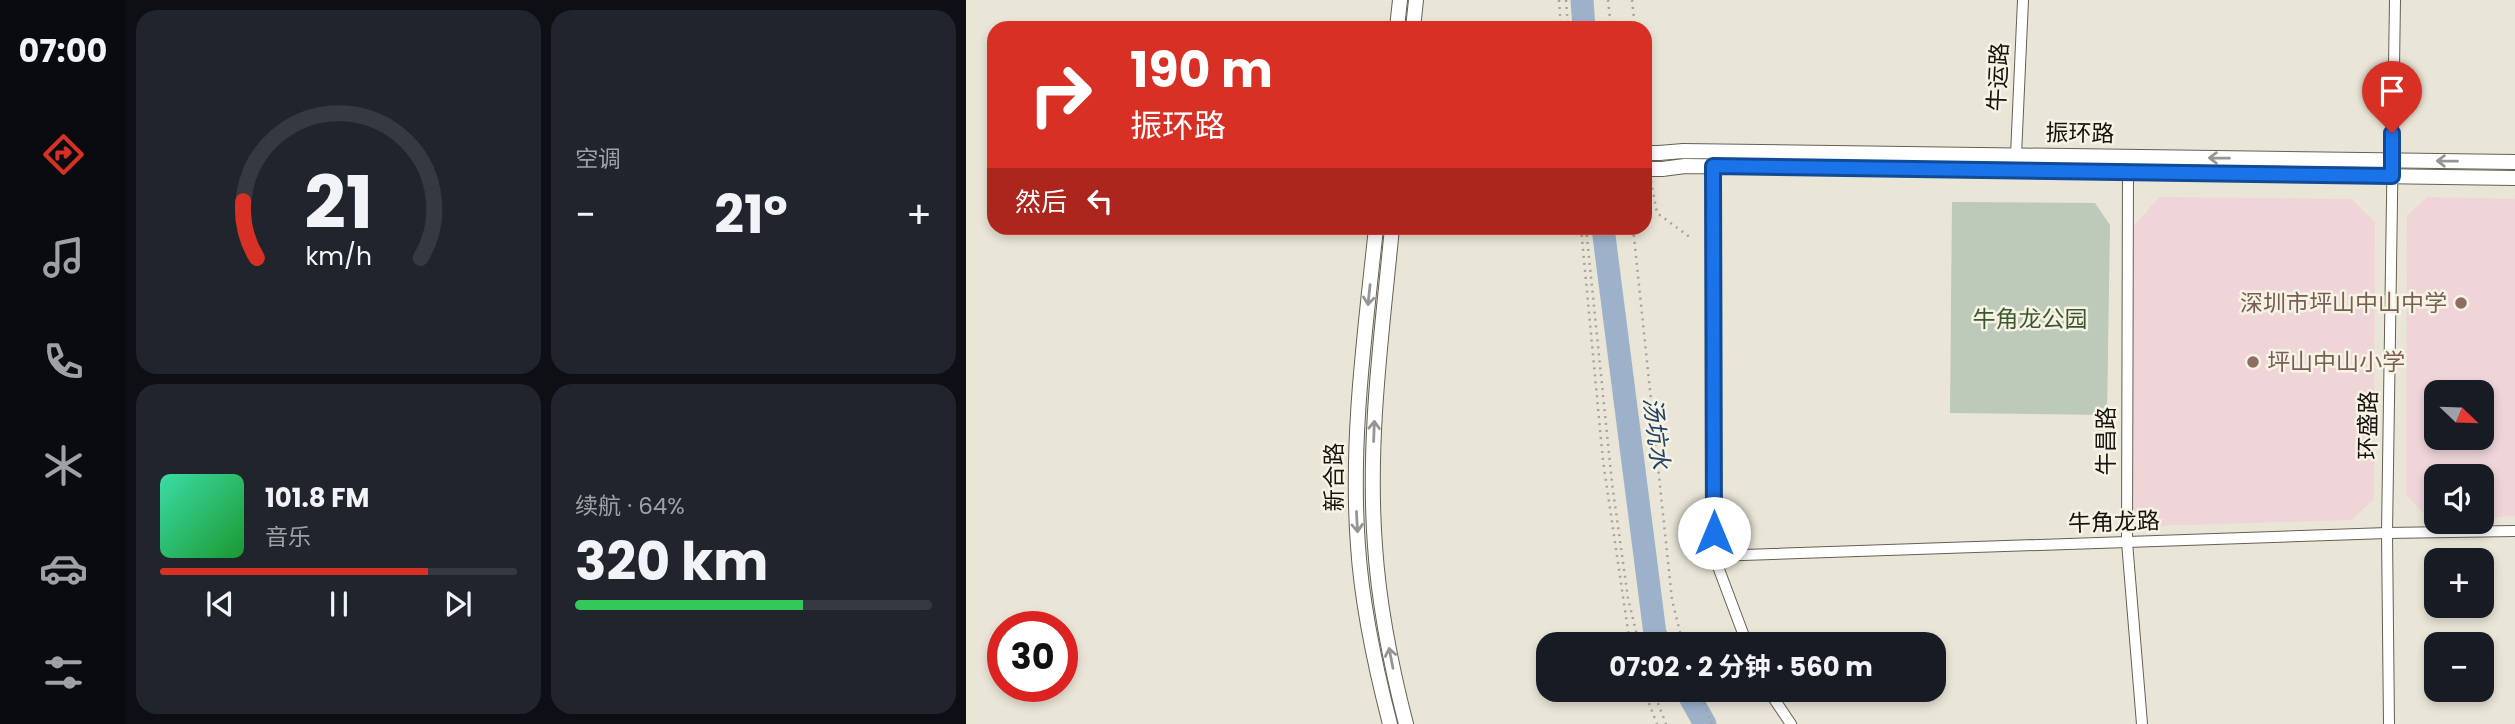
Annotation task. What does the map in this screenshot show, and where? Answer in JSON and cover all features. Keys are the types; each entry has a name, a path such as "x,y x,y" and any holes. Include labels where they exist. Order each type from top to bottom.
{"street":[{"path":"1398,21 1400,0"},
{"path":"1414,21 1416,0"},
{"name":"牛运路","path":"2016,155 2023,0"},
{"name":"环盛路","path":"2389,724 2388,533 2395,0"},
{"name":"振环路","path":"1652,151 2515,162"},
{"path":"1713,151 1714,556 1742,632"},
{"name":"牛昌路","path":"2128,157 2127,542 2142,724"},
{"name":"振环路","path":"1652,169 1713,166 2515,178"},
{"name":"新合路","path":"1375,235 1361,371 1356,500 1358,547 1369,636 1390,724"},
{"name":"新合路","path":"1391,235 1374,415 1373,501 1379,591 1393,672 1406,724"},
{"name":"牛角龙路","path":"1714,556 2515,531"},
{"path":"1776,702 1791,724"}],"path":[{"path":"1559,0 1560,21"},
{"path":"1566,0 1568,21"},
{"path":"1608,0 1610,21"},
{"path":"1633,0 1634,21"},
{"path":"1652,169 1657,213 1692,238"},
{"path":"1582,235 1606,483 1628,632"},
{"path":"1587,235 1612,483 1628,598 1636,632"},
{"path":"1634,235 1672,600 1680,632"},
{"path":"1588,307 1595,307"},
{"path":"1606,483 1612,483"},
{"path":"1649,702 1657,724"},
{"path":"1657,702 1665,724"},
{"path":"1703,702 1712,724"}],"shaded area":[{"name":"坪山中山小学","path":"2159,197 2352,199 2375,222 2374,499 2352,520 2151,526 2131,507 2134,226"},
{"name":"深圳市坪山中山中学","path":"2427,197 2515,199 2515,516 2494,517 2494,464 2424,464 2424,514 2406,495 2407,215"}],"green space":[{"name":"牛角龙公园","path":"1952,202 2095,203 2110,225 2107,415 1950,413"}],"waterway":[{"name":"汤坑水","path":"1582,0 1584,21"},
{"name":"汤坑水","path":"1604,235 1655,632"},
{"name":"汤坑水","path":"1693,702 1705,724"}],"place":[{"name":"深圳市坪山中山中学","path":"2461,303"},
{"name":"坪山中山小学","path":"2253,362"}],"route":[{"path":"1714,533 1713,166 2392,176 2392,133"}]}
